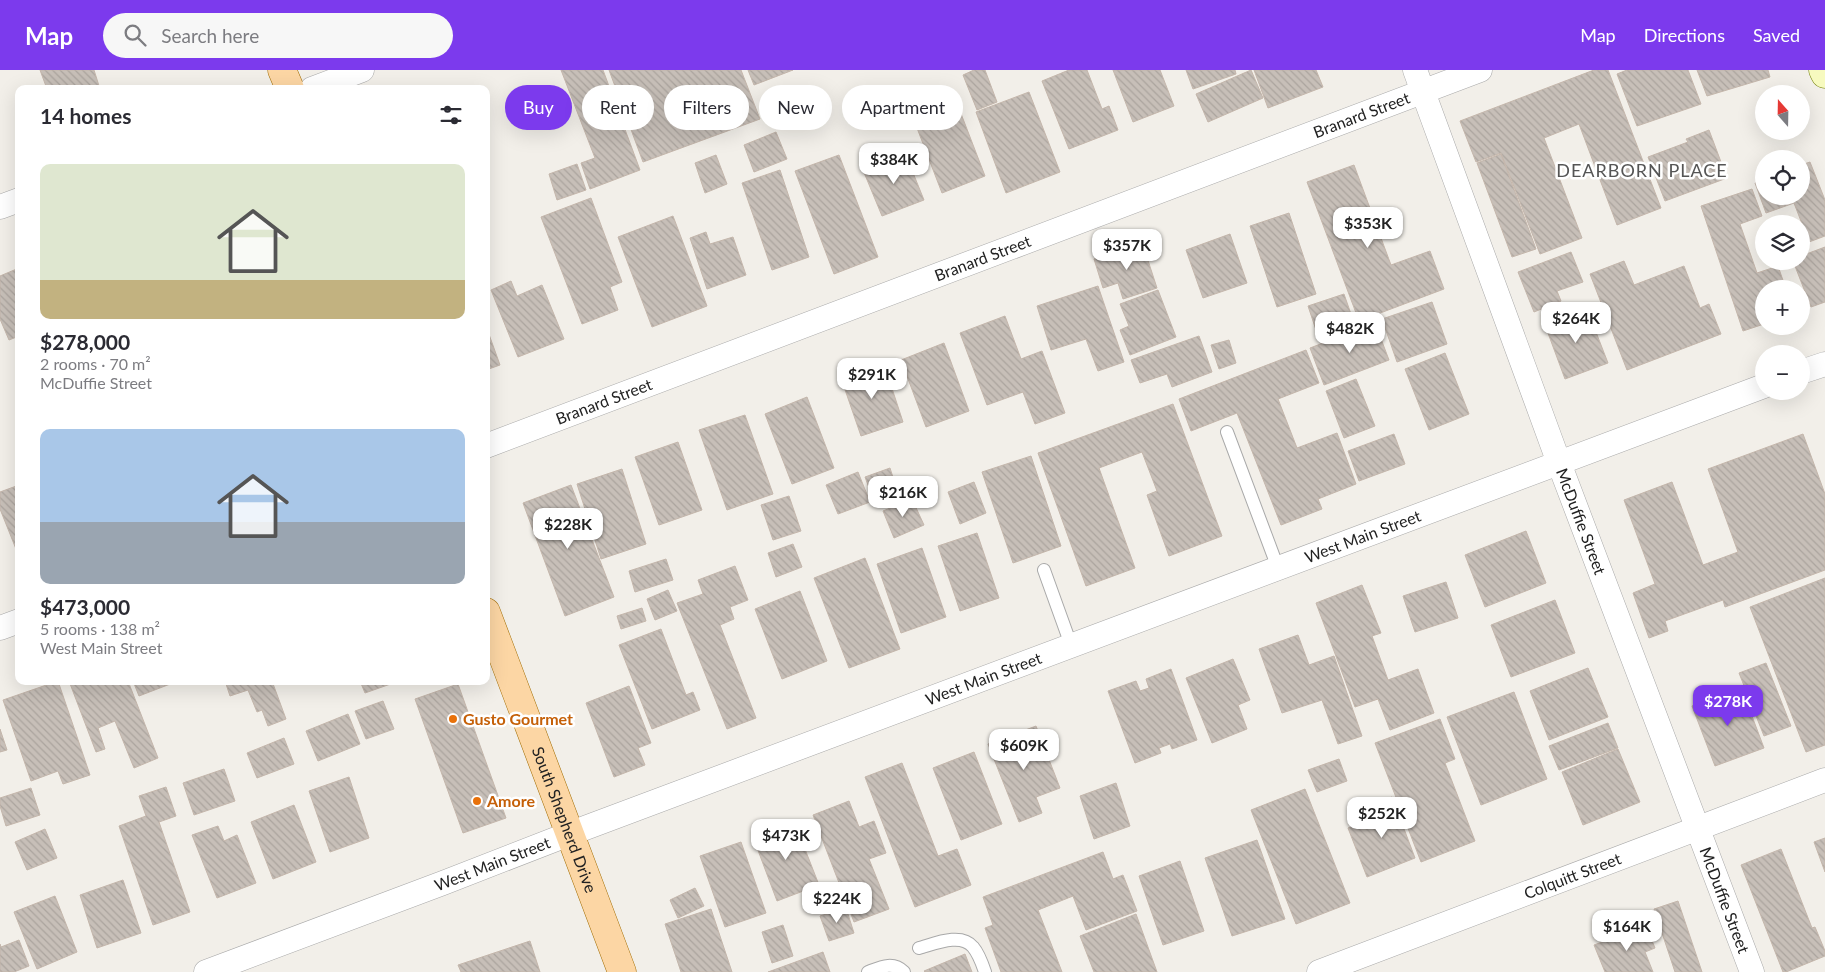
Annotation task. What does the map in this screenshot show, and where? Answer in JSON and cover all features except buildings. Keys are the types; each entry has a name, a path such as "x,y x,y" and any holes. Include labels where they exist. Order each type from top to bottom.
{"main road":[{"path":"282,70 288,85"},
{"name":"South Shepherd Drive","path":"490,623 622,972"}],"street":[{"path":"323,85 362,70"},
{"name":"Branard Street","path":"490,444 1419,81 1480,70"},
{"path":"1824,70 1825,74"},
{"name":"McDuffie Street","path":"1419,81 1559,463 1752,972"},
{"path":"0,207 15,201"},
{"path":"1810,369 1825,364"},
{"name":"West Main Street","path":"206,972 1071,645 1755,389"},
{"path":"0,628 15,622"},
{"name":"Colquitt Street","path":"1319,972 1825,780"}],"lane":[{"path":"1228,432 1278,568"},
{"path":"1044,570 1071,645"},
{"path":"919,948 944,941 959,940 972,944 985,972"},
{"path":"868,972 890,965 899,967 904,972"}],"place":[{"name":"Gusto Gourmet","path":"453,719"},
{"name":"Amore","path":"477,801"}],"district":[{"name":"DEARBORN PLACE","path":"1642,171"}]}
